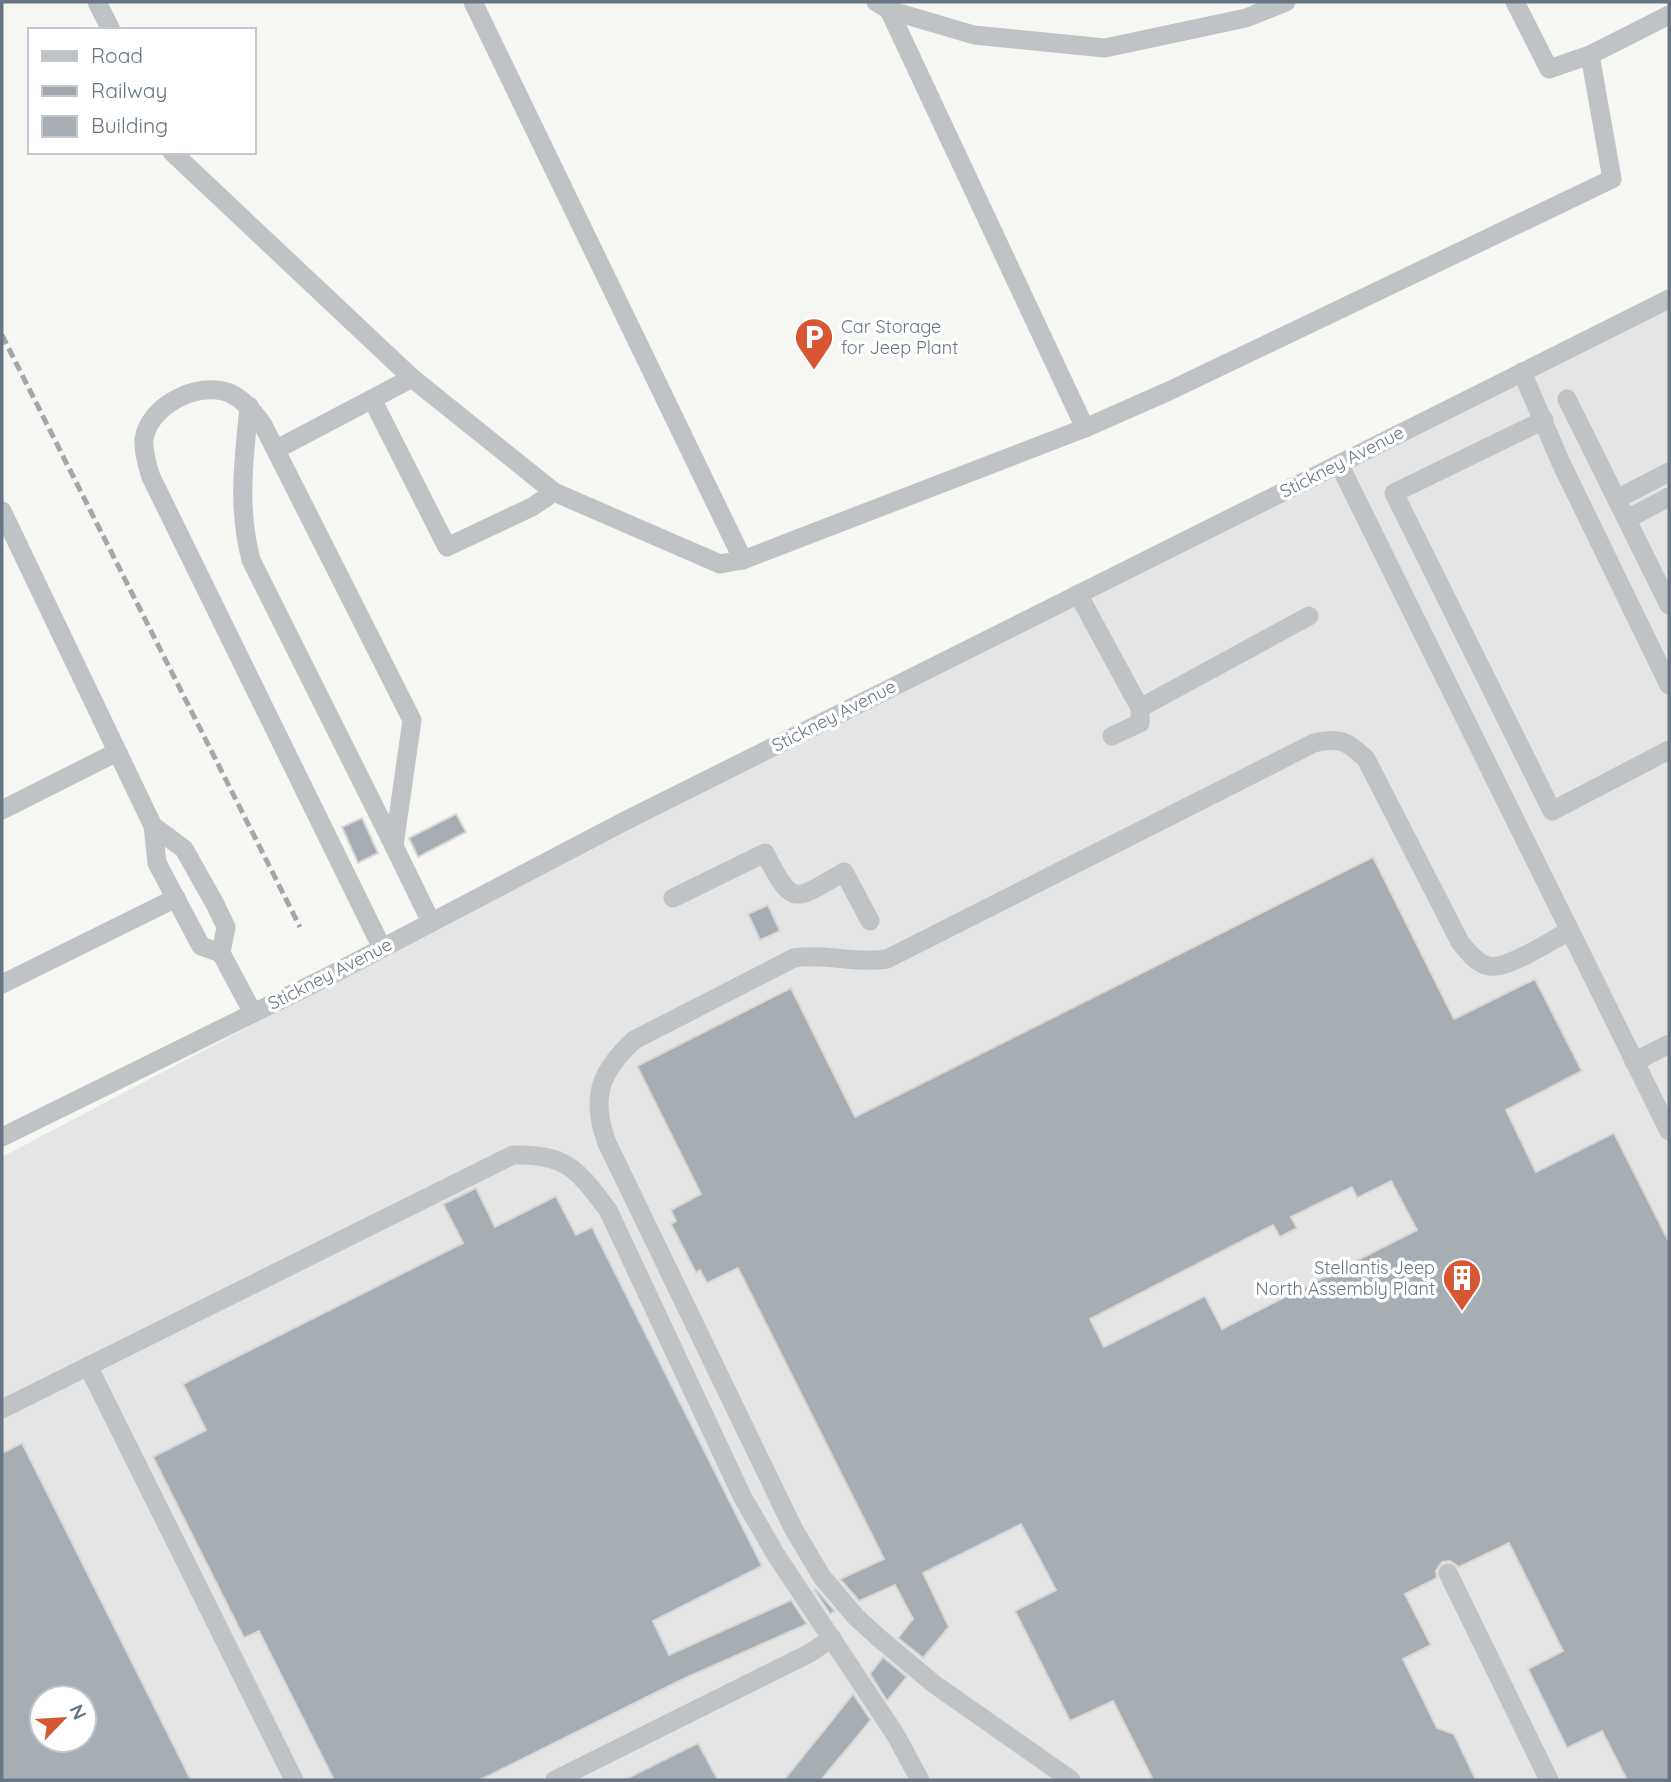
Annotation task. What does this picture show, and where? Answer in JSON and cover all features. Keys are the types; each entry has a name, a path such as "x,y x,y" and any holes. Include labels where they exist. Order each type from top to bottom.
{"street":[{"path":"97,2 110,28"},
{"path":"472,2 743,560"},
{"path":"882,6 974,35 1105,48 1246,18 1286,2"},
{"path":"1515,2 1549,69 1590,55 1669,15"},
{"path":"882,6 1085,428"},
{"path":"174,154 412,378 554,492 720,564 743,560 1085,428 1169,391 1612,179 1590,55"},
{"name":"Stickney Avenue","path":"2,1137 382,948 635,815 1669,299"},
{"path":"1522,372 1561,463 1669,685"},
{"path":"277,449 412,378"},
{"path":"382,948 151,477 145,457 144,438 151,422 177,399 199,390 227,392 249,406 277,449 412,720 394,846"},
{"path":"372,399 447,547 532,507 554,492"},
{"path":"1567,399 1669,605"},
{"path":"249,406 241,500 243,531 251,561 431,922"},
{"path":"1544,420 1394,494 1552,811 1669,750"},
{"path":"1339,464 1669,1131"},
{"path":"1617,499 1669,472"},
{"path":"1627,519 1669,497"},
{"path":"2,511 153,826 157,863 201,946 221,953"},
{"path":"1078,594 1140,708 1140,723 1112,736"},
{"path":"1140,708 1309,616"},
{"path":"1071,1780 933,1684 856,1617 822,1577 793,1528 607,1143 598,1119 598,1099 604,1076 616,1057 634,1040 794,958 806,956 875,961 887,959 1314,743 1332,738 1352,746 1367,759 1460,942 1471,956 1489,966 1504,964 1569,931"},
{"path":"2,810 117,752"},
{"path":"153,826 184,849 215,904 226,927 221,953 253,1013"},
{"path":"673,898 765,853 782,886 799,895 810,892 844,872 870,921"},
{"path":"2,984 176,898"},
{"path":"1634,1062 1669,1044"},
{"path":"2,1409 513,1155 536,1155 561,1160 588,1183 608,1210 743,1499 776,1555 895,1734 920,1780"},
{"path":"88,1366 295,1780"},
{"path":"1448,1573 1549,1780"},
{"path":"555,1780 810,1653 832,1638"}],"shaded area":[{"path":"1669,295 1669,1780 2,1780 2,1157 897,685"}],"building":[{"path":"456,814 466,832 418,857 409,838"},
{"path":"362,818 378,853 358,863 342,827"},
{"name":"Stellantis Jeep North Assembly Plant","path":"1373,857 1454,1019 1535,979 1582,1071 1506,1110 1536,1172 1614,1133 1669,1242 1669,1780 1627,1780 1602,1731 1567,1748 1528,1669 1563,1651 1509,1543 1459,1567 1450,1561 1442,1562 1436,1571 1437,1578 1405,1594 1431,1645 1403,1659 1437,1728 1454,1734 1476,1780 1153,1780 1113,1701 1070,1721 1015,1611 1056,1590 1021,1524 923,1573 949,1627 923,1658 898,1638 913,1619 895,1585 859,1601 840,1579 884,1559 738,1268 707,1283 700,1270 696,1273 671,1224 676,1221 671,1210 701,1194 637,1066 791,988 855,1117","holes":["1391,1181 1417,1230 1222,1329 1205,1296 1104,1347 1090,1319 1273,1225 1280,1237 1297,1228 1291,1217 1352,1187 1357,1198"]},
{"path":"768,905 780,931 760,940 748,914"},
{"path":"476,1188 495,1227 556,1196 576,1235 592,1227 762,1566 653,1621 669,1655 791,1600 807,1624 681,1680 480,1780 334,1780 259,1631 244,1638 153,1457 206,1430 183,1384 463,1243 443,1204"},
{"path":"22,1443 191,1780 2,1780 2,1453"},
{"path":"816,1589 835,1611 830,1614 814,1590"},
{"path":"883,1657 907,1677 887,1701 870,1674"},
{"path":"853,1694 871,1720 821,1780 784,1780"},
{"path":"698,1743 718,1780 624,1780"}],"railway":[{"path":"2,335 300,927"}],"place":[{"name":"Car Storage for Jeep Plant","path":"814,371"},
{"name":"Stellantis Jeep North Assembly Plant","path":"1462,1312"}]}
